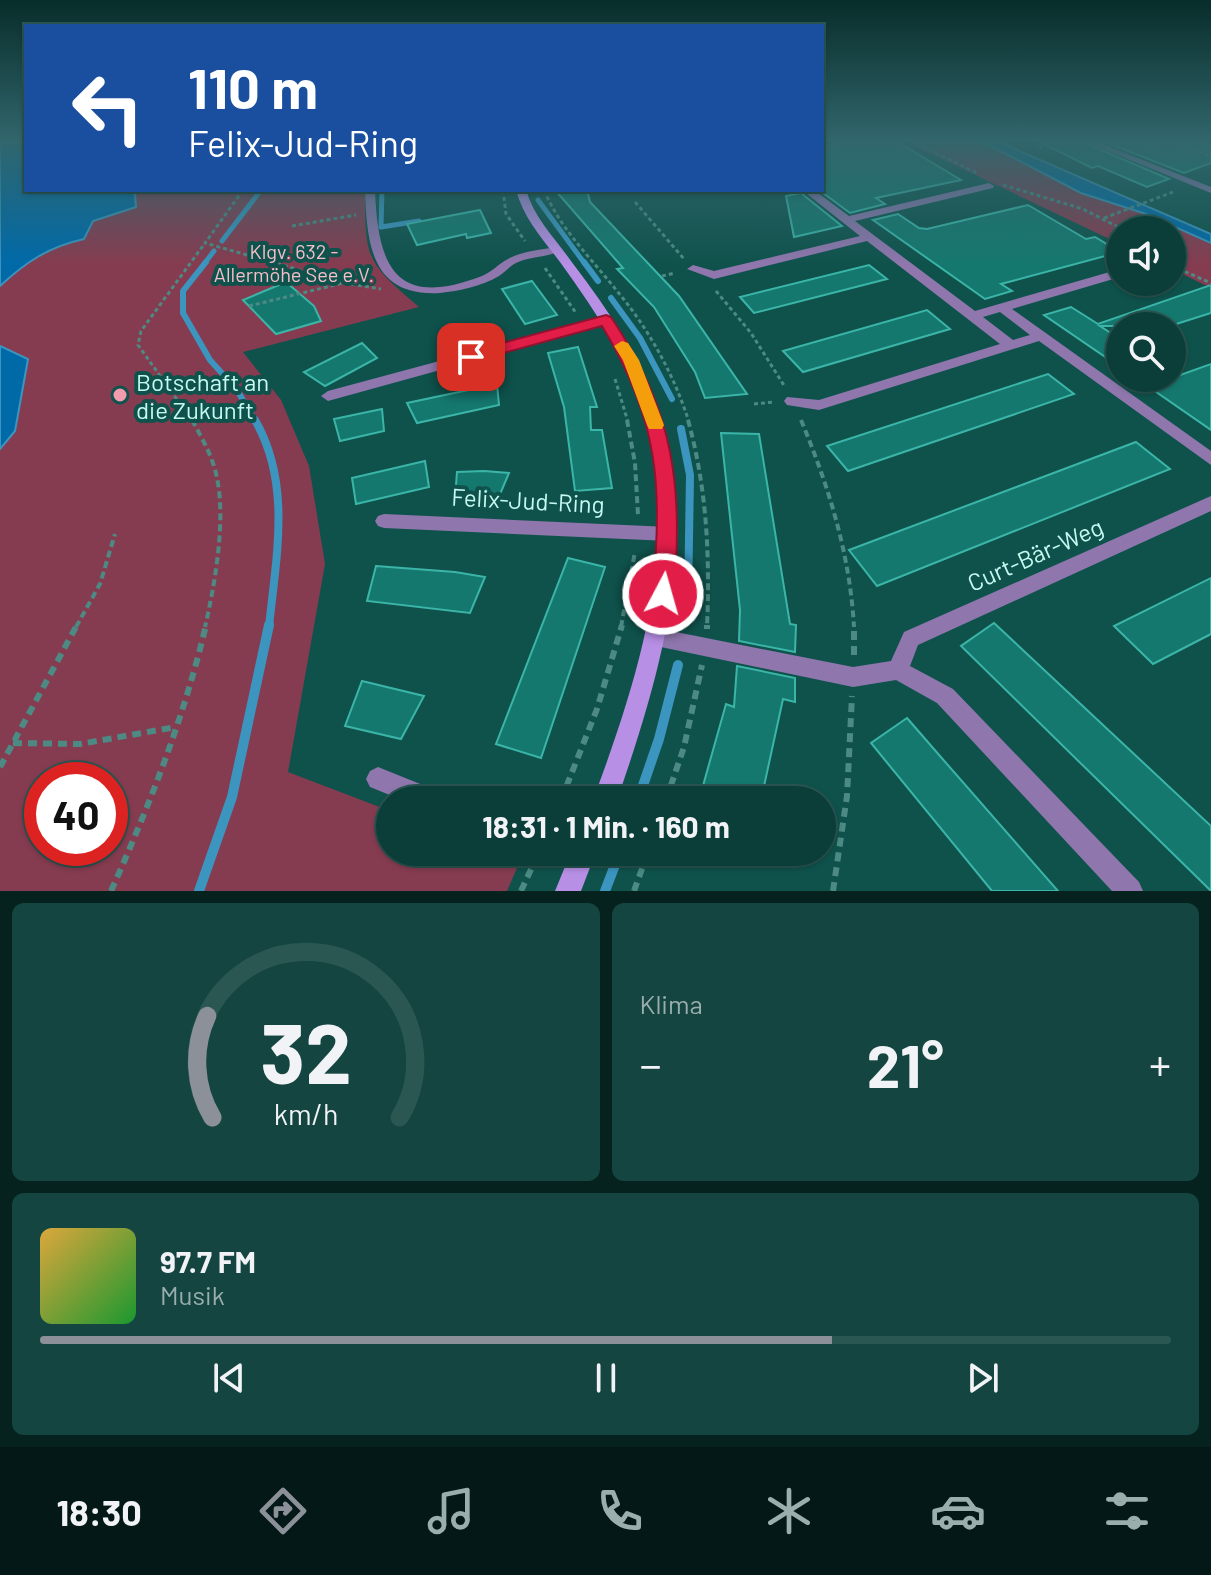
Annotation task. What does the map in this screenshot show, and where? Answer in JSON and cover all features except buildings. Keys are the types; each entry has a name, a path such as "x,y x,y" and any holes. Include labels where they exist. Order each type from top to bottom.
{"street":[{"path":"847,220 992,183"},
{"path":"522,192 528,217 556,250 631,360 653,413 666,465 669,534 656,637 636,717 610,786"},
{"path":"810,192 1011,345"},
{"path":"693,269 714,275 869,237"},
{"path":"973,316 1106,277"},
{"path":"1003,308 1207,451"},
{"path":"328,396 606,320"},
{"path":"792,401 819,405 1041,336"},
{"name":"Curt-Bär-Weg","path":"898,670 911,639 1211,503"},
{"name":"Felix-Jud-Ring","path":"384,521 669,534"},
{"path":"656,637 853,677 898,670 945,696 1130,891"},
{"path":"378,779 396,786"},
{"path":"568,891 575,866"}],"lane":[{"path":"1190,182 1211,190"},
{"path":"1201,186 1211,182"},
{"path":"370,192 373,243 387,272 395,282 407,289 430,291 462,286 495,274 511,261 556,250"}],"path":[{"path":"989,182 1073,205 1104,218 1149,202"},
{"path":"111,891 156,792 201,646 217,564 219,493 215,470 206,448 165,378 138,345 141,331 242,192"},
{"path":"503,192 506,214 585,326"},
{"path":"629,192 751,333 792,401 833,507 856,617 847,796 833,891"},
{"path":"292,226 370,212"},
{"path":"205,243 345,283 388,290 407,289"},
{"path":"1186,272 1211,283"},
{"path":"249,306 345,283"},
{"path":"567,786 605,692 632,580 638,533 638,474 632,439 625,409 608,365"},
{"path":"0,767 100,584 115,534"},
{"path":"13,743 80,744 176,727"},
{"path":"521,891 533,866"},
{"path":"634,891 643,866"}],"green space":[{"path":"989,182 1059,182 1081,193 1150,216 1106,216 1106,237"},
{"name":"Klgv. 632 - Allermöhe See e.V.","path":"138,192 365,192 366,231 372,258 388,279 419,307 243,352 281,400 309,466 325,564 288,772 376,806 376,866 518,866 507,891 0,891 0,449 15,431 28,360 0,346 0,286 38,256 84,239 93,221 135,207 135,194"},
{"path":"1186,232 1211,243 1211,288 1186,276"}],"water":[{"path":"0,182 24,182 24,192 138,192 135,194 136,207 93,221 84,239 38,256 0,286"},
{"path":"1059,182 1090,182 1169,216 1146,214 1081,193"},
{"path":"1186,223 1211,234 1211,243 1186,232"},
{"path":"0,346 28,359 15,431 0,449"}],"waterway":[{"path":"222,241 259,192"},
{"path":"382,192 381,227 419,221"},
{"path":"538,200 585,264"},
{"path":"204,264 214,251"},
{"path":"206,262 183,291 183,313 210,360 237,390 256,422"},
{"path":"584,262 598,281"},
{"path":"611,298 640,338 672,399"},
{"path":"256,422 267,444 278,495 277,548 269,627"},
{"path":"681,429 690,475 688,603"},
{"path":"199,891 232,797 269,625"},
{"path":"643,786 659,739 678,665"},
{"path":"605,891 615,866"}],"slow traffic":[{"path":"622,346 631,360 655,425"}],"place":[{"name":"Botschaft an die Zukunft","path":"120,395"}],"route":[{"path":"471,357 606,320 631,360 653,413 666,465 669,534 663,594"}]}
